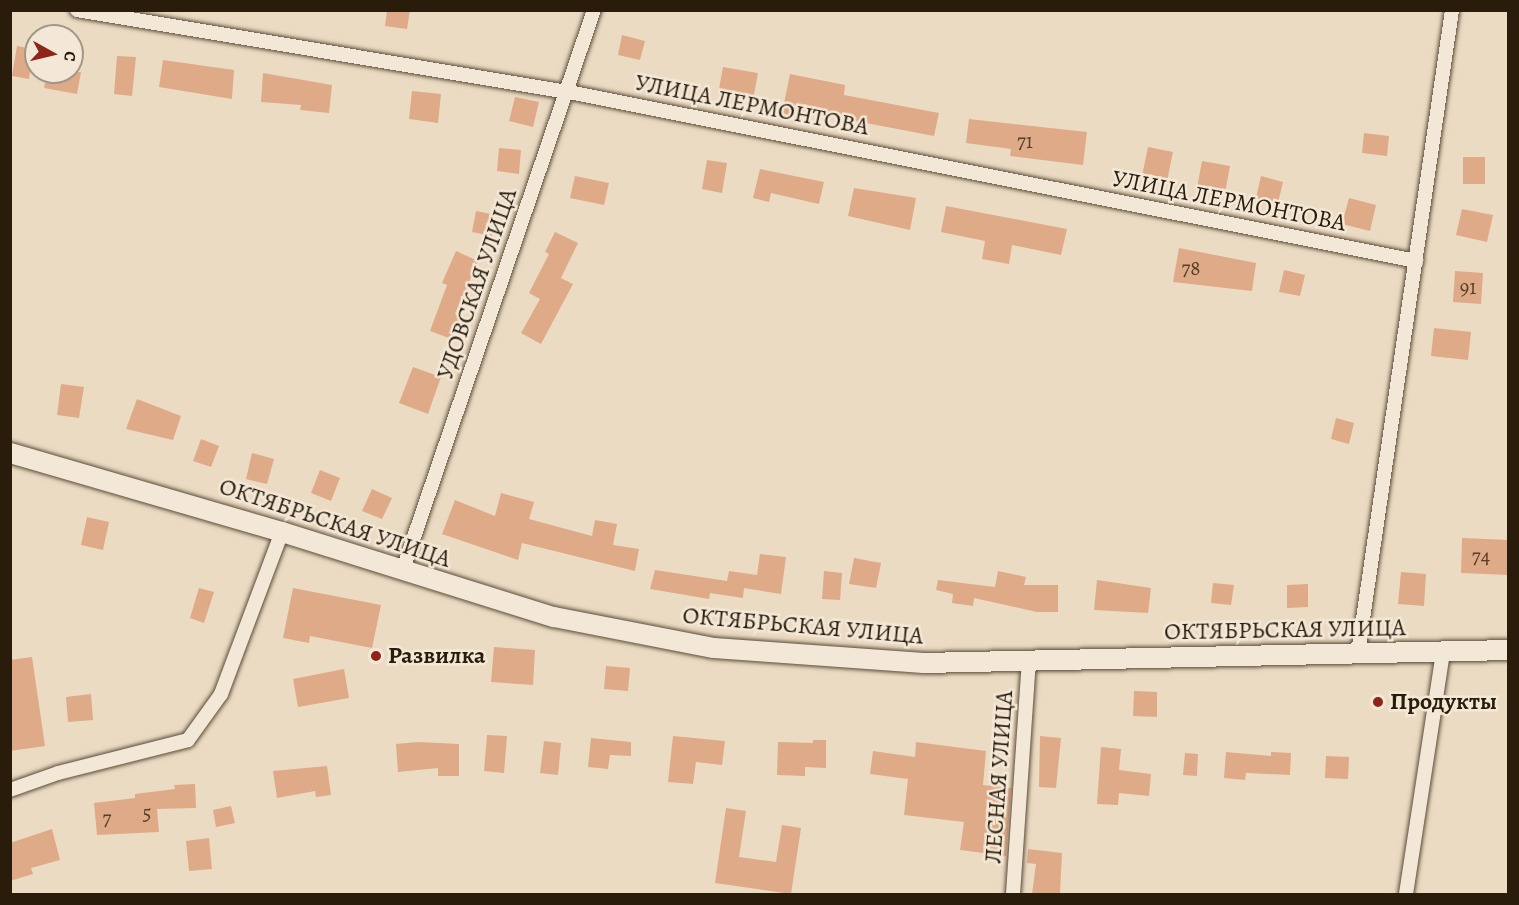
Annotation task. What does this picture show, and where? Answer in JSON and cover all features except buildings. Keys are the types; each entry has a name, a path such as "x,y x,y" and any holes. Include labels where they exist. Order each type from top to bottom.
{"street":[{"name":"УЛИЦА ЛЕРМОНТОВА","path":"77,10 569,92 1416,261"},
{"name":"УДОВСКАЯ УЛИЦА","path":"402,572 569,92 594,10"},
{"path":"1358,653 1452,10"},
{"name":"ОКТЯБРЬСКАЯ УЛИЦА","path":"10,453 282,531 402,572 554,617 714,648 923,663 1509,650"},
{"path":"10,790 58,773 188,740 221,694 282,531"},
{"path":"1406,894 1443,652"},
{"name":"ЛЕСНАЯ УЛИЦА","path":"1013,894 1029,662"}],"place":[{"name":"Развилка","path":"376,656"},
{"name":"Продукты","path":"1378,702"}]}
